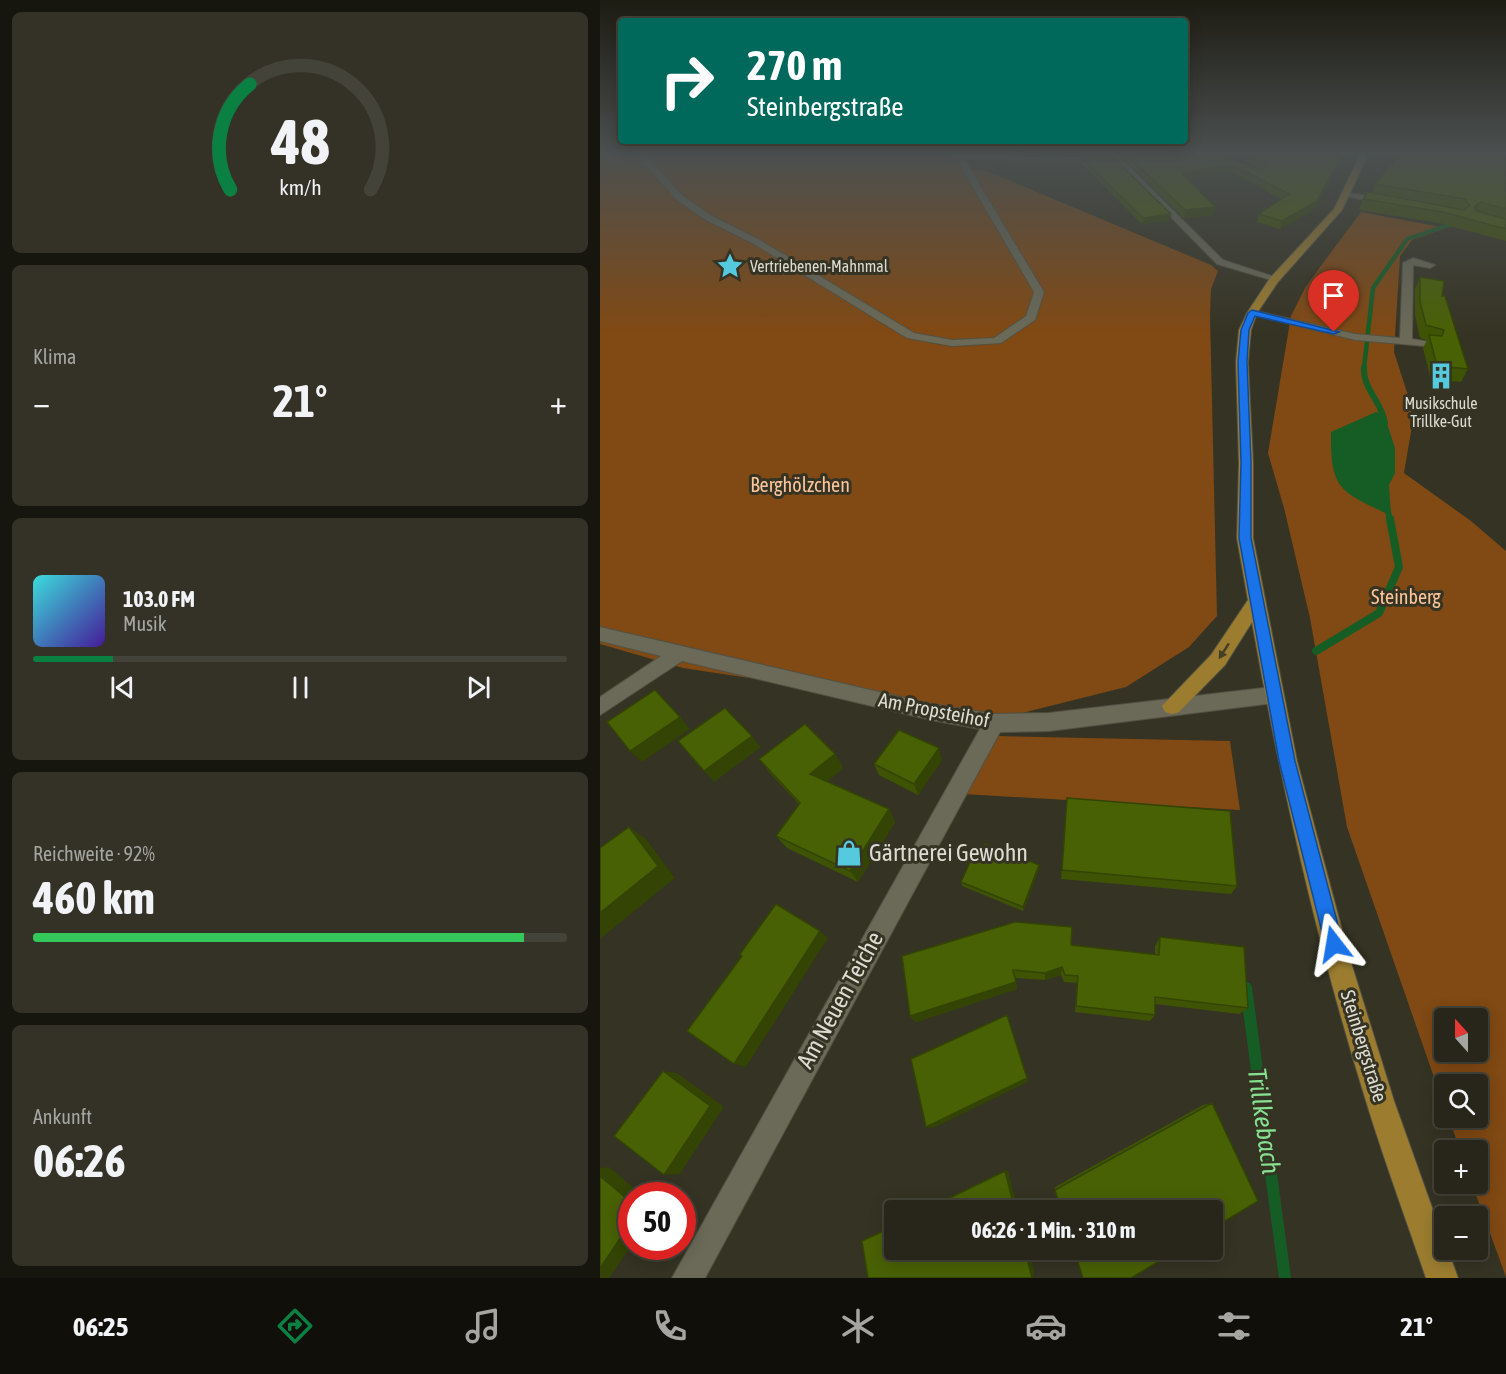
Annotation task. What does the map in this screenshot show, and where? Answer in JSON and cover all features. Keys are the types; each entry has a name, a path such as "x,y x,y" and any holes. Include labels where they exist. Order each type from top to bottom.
{"main road":[{"name":"Steinbergstraße","path":"1334,215 1274,280 1252,313 1245,330 1242,408 1246,463 1245,538 1273,695 1289,769 1347,990 1380,1101 1442,1278"},
{"path":"1172,706 1218,660 1256,602"}],"street":[{"path":"704,215 757,242 911,336 952,343 997,341 1030,318 1039,292 992,215"},
{"path":"1173,215 1220,262 1229,267 1274,280"},
{"path":"1406,342 1408,263 1413,261 1430,265"},
{"path":"1252,313 1355,336 1432,345"},
{"name":"Am Propsteihof","path":"600,634 931,712 993,723 1049,722 1273,695"},
{"path":"600,707 681,652"},
{"name":"Am Neuen Teiche","path":"687,1278 993,723"}],"green space":[{"name":"Berghölzchen","path":"600,215 1091,215 1211,265 1218,271 1211,289 1210,315 1217,616 1189,647 1126,687 1006,717 683,668 600,644"},
{"name":"Steinberg","path":"1359,215 1375,215 1446,228 1412,240 1400,256 1394,352 1414,414 1404,473 1471,521 1506,551 1506,1277 1488,1228 1488,1206 1480,1206 1476,1194 1488,1194 1488,1140 1457,1140 1452,1128 1488,1128 1488,1074 1434,1074 1434,1077 1347,827 1310,618 1284,508 1268,453 1291,316 1306,286"},
{"path":"995,736 1230,741 1240,810 963,794"}],"shaded area":[{"path":"1376,412 1384,414 1395,448 1395,473 1389,485 1391,516 1350,495 1342,488 1333,467 1331,432"}],"building":[{"path":"1140,215 1167,215 1143,218"},
{"path":"1261,215 1293,215 1282,221"},
{"path":"1453,215 1490,215 1506,219 1506,229"},
{"path":"1420,277 1444,281 1442,296 1445,296 1468,369 1437,366 1429,335 1442,336 1444,330 1426,325 1420,302"},
{"path":"655,690 680,717 630,751 607,722"},
{"path":"725,708 752,736 704,771 678,741"},
{"path":"805,724 835,754 810,774 889,809 850,871 776,836 800,803 759,759"},
{"path":"899,730 939,748 914,784 874,764"},
{"path":"1067,798 1230,811 1237,886 1062,870"},
{"path":"629,827 658,866 600,913 600,848"},
{"path":"985,844 1039,865 1023,907 961,882 974,853 979,856"},
{"path":"776,904 820,931 734,1064 687,1031 742,956 740,954"},
{"path":"1015,922 1072,927 1071,945 1159,955 1160,937 1244,947 1248,1008 1155,997 1155,1015 1076,1006 1078,976 1065,975 1062,967 1045,973 1013,970 1016,982 910,1016 902,956"},
{"path":"1007,1015 1027,1078 926,1127 911,1059"},
{"path":"663,1071 710,1106 664,1175 614,1136"},
{"path":"1212,1103 1258,1201 1223,1222 1223,1200 1058,1200 1055,1190"},
{"path":"1005,1171 1012,1200 946,1200"},
{"path":"600,1176 618,1191 618,1242 600,1268"},
{"path":"884,1231 884,1260 1028,1260 1032,1278 868,1278 862,1241"},
{"path":"1077,1260 1161,1260 1131,1278 1083,1278"}],"waterway":[{"name":"Trillkebach","path":"1400,249 1407,239 1458,222"},
{"name":"Trillkebach","path":"1364,368 1373,288 1401,248"},
{"name":"Trillkebach","path":"1364,368 1366,382 1385,423"},
{"name":"Trillkebach","path":"1387,506 1390,521"},
{"name":"Trillkebach","path":"1316,651 1379,613 1399,567 1390,519"},
{"name":"Trillkebach","path":"1246,988 1285,1278"}],"place":[{"name":"Vertriebenen-Mahnmal","path":"730,266"},
{"name":"Musikschule Trillke-Gut","path":"1441,376"},
{"name":"Gärtnerei Gewohn","path":"849,853"}],"route":[{"path":"1334,332 1252,313 1245,330 1242,408 1246,463 1245,538 1287,761 1334,944"}]}
